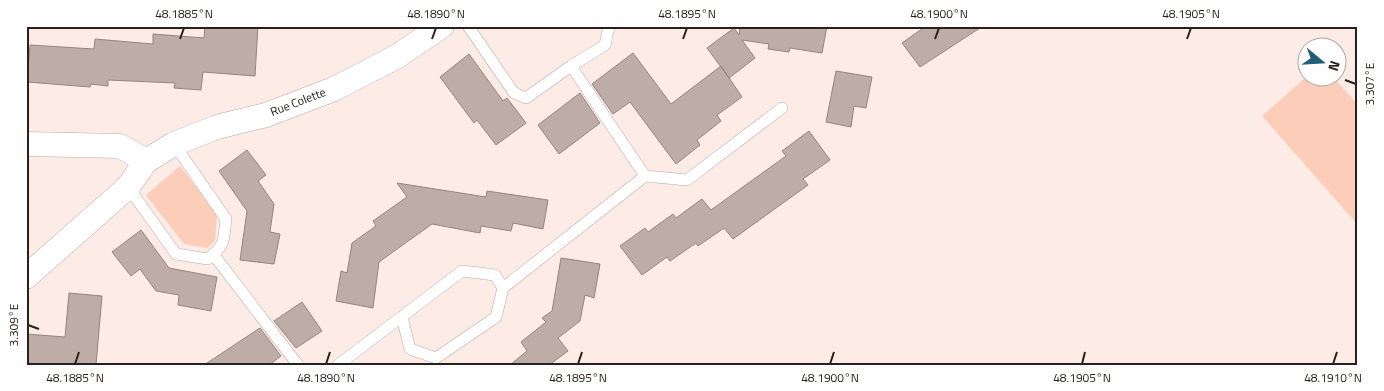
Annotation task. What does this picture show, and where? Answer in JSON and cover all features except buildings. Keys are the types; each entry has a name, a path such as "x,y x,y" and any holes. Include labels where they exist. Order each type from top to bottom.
{"street":[{"name":"Rue Colette","path":"146,161 174,144 217,127 266,115 334,89 396,58 442,26"},
{"path":"26,144 120,146 146,161 128,187 26,277"}],"lane":[{"path":"468,26 514,93 526,98 571,66 605,45 609,26"},
{"path":"571,66 645,176"},
{"path":"402,316 410,349 436,358 496,317 504,288 645,176 687,180 782,108"},
{"path":"128,187 176,254 208,259 222,246 226,219 174,144"},
{"path":"213,254 298,365"},
{"path":"338,365 462,271 495,275 504,288"}],"shaded area":[{"path":"1296,86 1296,88 1343,88 1358,105 1358,225 1262,116"},
{"path":"180,166 217,215 215,241 207,248 184,244 146,195"}]}
